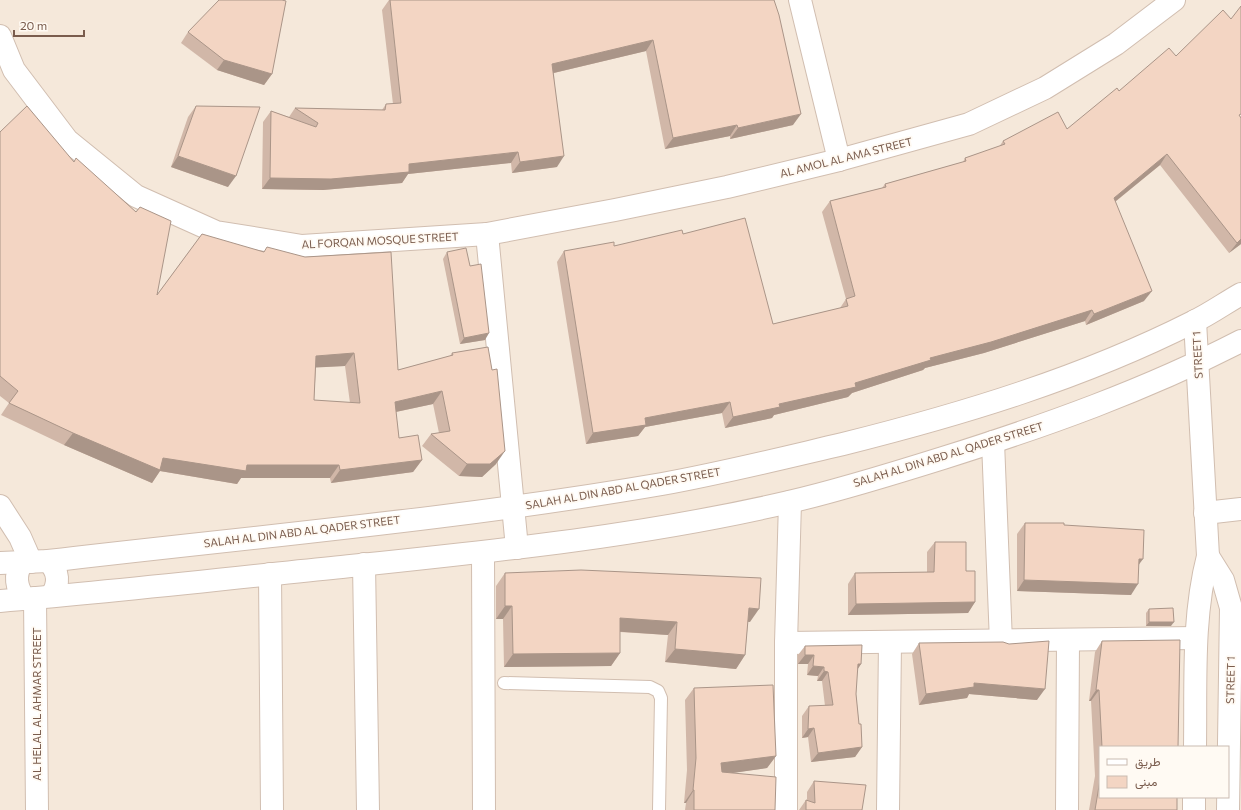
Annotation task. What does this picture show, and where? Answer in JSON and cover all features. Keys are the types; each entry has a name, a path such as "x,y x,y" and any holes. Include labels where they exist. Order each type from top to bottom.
{"street":[{"path":"800,0 839,160"},
{"name":"AL AMOL AL AMA STREET","path":"487,234 720,188 839,160 969,124 1058,80 1116,44 1174,0"},
{"name":"AL FORQAN MOSQUE STREET","path":"0,36 14,70 67,140 136,196 216,232 302,246 487,234"},
{"path":"487,234 517,548"},
{"name":"SALAH AL DIN ABD AL QADER STREET","path":"0,563 34,562 513,507 664,484 776,460 889,432 979,407 1081,372 1195,322 1241,294"},
{"name":"STREET 1","path":"1195,322 1208,556 1201,583 1197,610 1195,746"},
{"name":"SALAH AL DIN ABD AL QADER STREET","path":"0,601 483,553 675,524 790,502 898,472 993,442 1096,406 1198,364 1241,341"},
{"path":"993,442 1002,642"},
{"path":"786,810 786,643 790,502"},
{"path":"0,506 34,562"},
{"path":"1205,513 1241,509"},
{"path":"483,553 484,810"},
{"name":"STREET 1","path":"1208,556 1223,580 1231,608 1229,746"},
{"path":"34,562 52,565 57,575 57,586 37,598 19,589 17,578 34,562"},
{"path":"364,564 368,810"},
{"path":"270,574 272,810"},
{"name":"AL HELAL AL AHMAR STREET","path":"37,598 37,810"},
{"path":"786,643 1002,642 1196,638"},
{"path":"1067,810 1068,640"},
{"path":"888,810 890,642"},
{"path":"1229,794 1241,794"},
{"path":"1194,798 1194,810"},
{"name":"STREET 1","path":"1228,798 1228,810"}],"lane":[{"path":"504,683 650,687 658,691 661,698 659,810"}],"shaded area":[{"path":"0,0 1241,0 1241,810 0,810"}],"building":[{"path":"219,0 286,1 272,74 224,60 188,32"},
{"path":"390,0 774,0 779,15 801,114 738,128 737,125 673,138 653,40 552,64 564,156 520,162 518,152 409,164 409,172 331,179 270,178 271,111 316,127 318,123 295,108 385,110 386,104 401,103"},
{"path":"1241,6 1241,114 1239,115 1241,118 1241,239 1237,243 1167,154 1114,198 1152,291 1094,314 1092,310 991,342 930,358 931,360 855,383 856,387 779,404 780,407 733,417 730,402 645,418 646,425 593,433 564,251 614,242 614,246 682,230 683,234 745,218 773,324 848,306 846,299 855,296 830,201 886,187 885,184 966,161 965,158 1005,144 1003,141 1058,112 1067,129 1117,88 1119,91 1169,48 1176,56 1223,10 1231,19"},
{"path":"27,106 74,162 76,158 136,212 140,207 171,221 157,295 202,234 264,252 267,247 305,257 391,252 398,370 453,355 452,353 488,347 492,370 497,369 505,451 490,464 467,464 431,434 450,431 442,391 395,402 399,438 418,435 422,460 340,470 339,465 247,465 246,471 163,458 160,470 73,433 9,403 18,391 0,376 0,132","holes":["354,353 360,403 314,400 316,356"]},
{"path":"196,106 260,107 236,176 178,156"},
{"path":"466,248 470,266 481,264 489,333 464,338 447,252"},
{"path":"1025,523 1064,523 1064,525 1144,530 1143,559 1139,559 1138,584 1024,580"},
{"path":"935,542 966,542 966,571 975,571 975,602 856,604 855,573 934,572"},
{"path":"581,570 761,578 759,609 749,608 745,655 675,649 677,622 620,618 620,653 513,654 512,606 505,606 505,573"},
{"path":"1173,608 1174,622 1149,622 1149,609"},
{"path":"1180,640 1178,746 1102,746 1099,690 1096,690 1102,641"},
{"path":"1049,641 1045,689 974,683 974,687 926,694 919,643 1003,642 1009,644"},
{"path":"862,645 861,664 858,664 856,694 859,724 861,724 862,747 818,753 814,728 808,729 809,706 833,705 828,672 824,671 824,667 813,666 814,655 805,655 805,646"},
{"path":"773,685 776,756 721,763 722,772 776,777 775,810 694,810 693,790 696,758 694,688"},
{"path":"814,781 866,785 862,810 806,810 806,800 815,803"},
{"path":"1099,786 1099,798 1177,798 1177,810 1095,810"}]}
